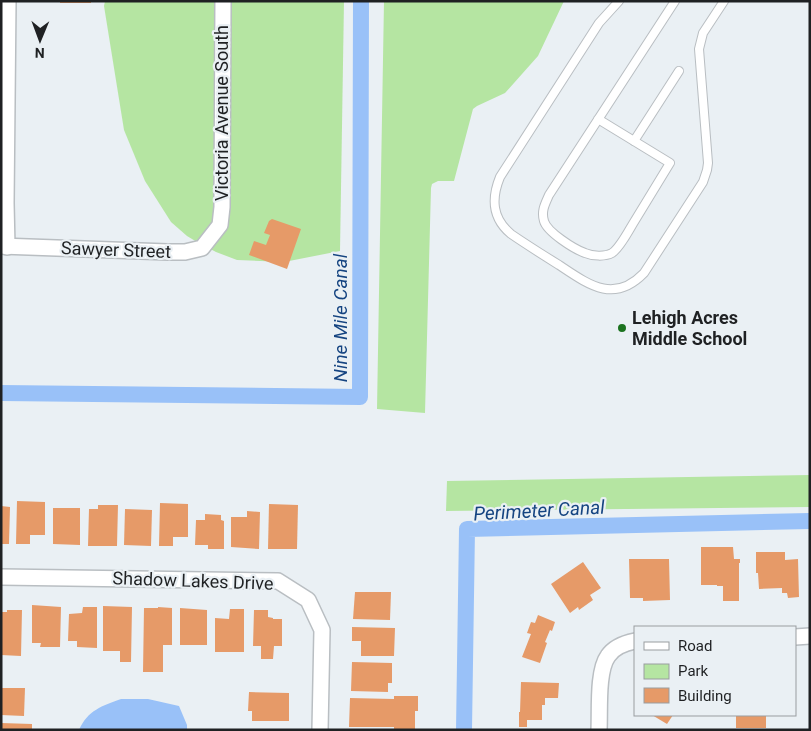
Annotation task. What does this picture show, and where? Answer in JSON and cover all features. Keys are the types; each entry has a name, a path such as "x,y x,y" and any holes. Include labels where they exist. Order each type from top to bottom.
{"street":[{"path":"4,247 8,1"},
{"name":"Victoria Avenue South","path":"220,225 222,208 223,1"},
{"name":"Sawyer Street","path":"4,247 185,252 202,248 220,225"},
{"name":"Shadow Lakes Drive","path":"1,577 278,581 308,600 322,630 320,730"},
{"path":"796,637 810,636"},
{"path":"599,730 601,672 608,656 621,644 634,641"}],"lane":[{"path":"619,1 599,23 500,177 495,188 494,198 498,217 511,234 587,283 602,289 616,289 627,286 644,273 704,182 708,162 699,49 703,33 724,1"},
{"path":"598,119 670,163 624,239 613,253 601,255 586,253 554,235 548,230 544,222 543,208 598,119 675,1"},
{"path":"634,142 679,71"}],"green space":[{"path":"105,1 344,1 340,251 284,262 237,260 197,242 171,222 145,181 124,130 104,6"},
{"path":"384,1 564,1 538,56 505,93 473,109 454,181 438,181 432,184 425,413 377,409"},
{"path":"810,475 810,507 446,511 447,481"}],"water":[{"path":"121,699 148,699 179,706 187,725 187,730 79,730 91,713"}],"building":[{"path":"60,1 91,1 91,3 60,3"},
{"path":"272,219 301,229 287,269 249,255 254,241 266,245 270,235 264,233 269,221"},
{"path":"17,501 45,502 45,535 30,535 30,544 16,544"},
{"path":"160,503 188,504 188,537 173,537 173,546 159,546"},
{"path":"269,504 298,505 297,549 268,549"},
{"path":"98,505 118,505 117,546 88,546 89,509 98,509"},
{"path":"1,506 10,507 9,544 1,544"},
{"path":"53,508 80,508 80,545 53,544"},
{"path":"125,509 152,510 151,546 124,545"},
{"path":"247,511 260,512 259,549 231,547 231,517 247,517"},
{"path":"205,514 221,515 221,520 224,521 224,549 208,549 208,545 195,545 196,520 205,520"},
{"path":"701,547 733,547 734,559 740,559 739,601 723,601 723,586 701,585"},
{"path":"756,552 785,552 785,560 798,559 799,597 788,598 787,593 782,593 782,588 759,589 758,573 756,573"},
{"path":"629,559 669,559 670,600 643,601 643,598 630,598"},
{"path":"583,562 601,588 590,595 593,600 579,610 578,607 570,613 551,584"},
{"path":"355,592 391,592 390,620 353,619"},
{"path":"32,605 61,607 60,647 40,647 41,643 32,643"},
{"path":"103,606 132,607 131,662 120,662 120,651 103,651"},
{"path":"83,607 97,607 97,648 77,647 77,641 68,641 69,614 82,613"},
{"path":"144,608 172,608 172,645 163,645 163,672 143,672"},
{"path":"180,608 207,610 207,645 180,645"},
{"path":"230,609 244,609 244,652 215,652 215,618 229,619"},
{"path":"7,610 22,610 21,656 1,655 1,612 7,612"},
{"path":"254,610 268,610 268,617 282,619 282,646 274,646 273,659 261,659 261,646 253,646"},
{"path":"538,615 555,622 545,642 547,643 540,663 522,657 531,634 527,633 531,622 535,623"},
{"path":"352,627 395,628 394,656 361,656 361,641 352,641"},
{"path":"352,662 392,663 392,683 388,683 388,692 351,691"},
{"path":"521,682 559,683 558,698 545,698 545,705 542,705 542,720 527,720 527,727 519,727"},
{"path":"1,688 25,688 24,716 1,715"},
{"path":"249,692 289,693 289,721 252,721 252,711 248,711"},
{"path":"394,696 418,696 418,711 415,711 415,730 394,730 394,727 349,727 350,698 394,699"},
{"path":"654,716 672,716 667,724"},
{"path":"736,716 766,716 766,728 736,728"},
{"path":"1,723 32,724 32,730 1,730"}],"waterway":[{"name":"Nine Mile Canal","path":"1,393 360,397 361,1"},
{"name":"Perimeter Canal","path":"464,730 467,529 810,521"}],"place":[{"name":"Lehigh Acres Middle School","path":"622,328"}]}
